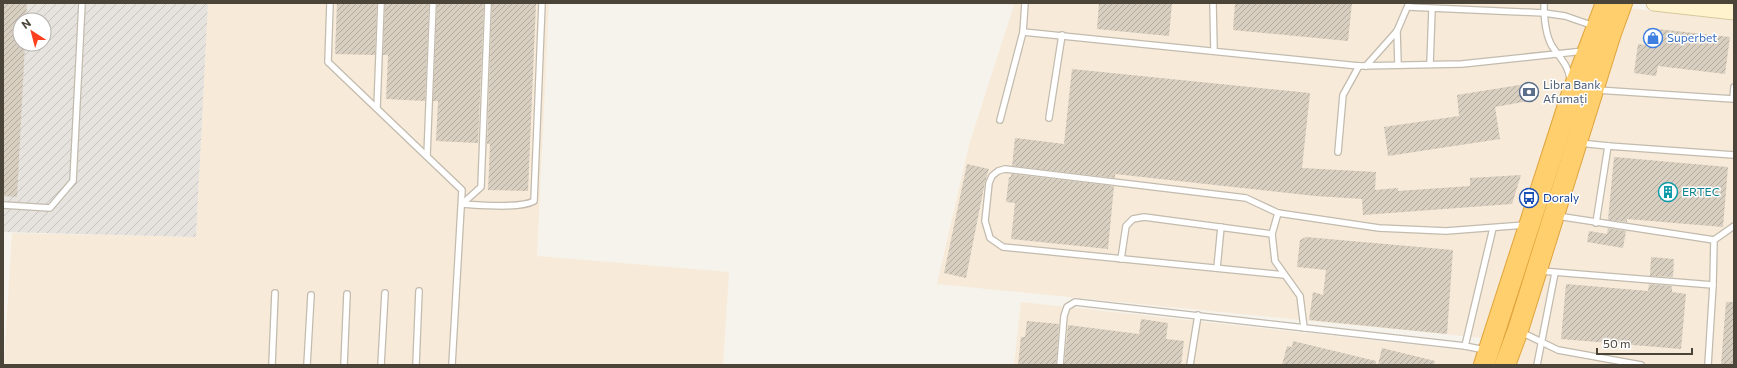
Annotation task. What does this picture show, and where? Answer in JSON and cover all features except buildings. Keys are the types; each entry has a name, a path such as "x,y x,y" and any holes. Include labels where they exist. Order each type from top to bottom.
{"highway":[{"path":"1604,30 1606,3"},
{"path":"1487,358 1572,93 1596,52 1604,30 1622,3"},
{"path":"1505,365 1518,330 1546,272 1552,216 1593,90 1596,52"}],"street":[{"path":"1654,3 1734,12"}],"lane":[{"path":"3,205 50,208 73,181 82,3"},
{"path":"330,3 328,62 462,190 452,365"},
{"path":"377,108 380,3"},
{"path":"427,156 433,3"},
{"path":"462,204 481,187 488,3"},
{"path":"462,204 510,206 530,204 534,201 542,3"},
{"path":"1000,120 1023,32 1025,3"},
{"path":"1213,3 1214,51"},
{"path":"1544,3 1547,32 1551,45 1568,69 1572,93"},
{"path":"1366,66 1397,31 1409,5 1432,9 1544,13 1565,16 1604,30"},
{"path":"1430,64 1432,9"},
{"path":"1397,31 1398,65"},
{"path":"1023,32 1359,66 1477,62 1537,57 1557,53 1596,52"},
{"path":"1049,118 1062,35"},
{"path":"1338,152 1343,95 1359,66"},
{"path":"1593,90 1733,99 1734,87"},
{"path":"1576,143 1734,155"},
{"path":"1596,223 1608,146"},
{"path":"1284,275 1003,247 990,238 985,221 989,184 992,176 998,171 1006,169 1246,198 1278,213 1379,228 1446,231 1530,225"},
{"path":"1278,213 1272,234 1274,261 1300,296 1304,328"},
{"path":"1552,216 1714,240 1734,226"},
{"path":"1122,259 1126,226 1133,219 1144,217 1272,234"},
{"path":"1217,268 1221,227"},
{"path":"1465,346 1493,228"},
{"path":"1708,365 1714,240"},
{"path":"1537,365 1541,343 1546,272 1713,285"},
{"path":"416,365 419,291"},
{"path":"272,365 275,292"},
{"path":"381,365 385,293"},
{"path":"344,365 347,294"},
{"path":"307,365 311,295"},
{"path":"1060,365 1064,316 1067,307 1075,302 1465,346 1487,358"},
{"path":"1190,365 1198,315"},
{"path":"1518,330 1541,343 1558,350 1641,365"}],"shaded area":[{"path":"3,3 208,3 196,237 3,232"},
{"path":"208,3 549,3 537,256 729,272 723,365 4,365 12,233 196,237"},
{"name":"Doraly","path":"997,3 1595,3 1734,21 1734,365 1517,365 1524,342 937,284 969,145 1014,5"},
{"path":"1021,302 1480,352 1476,365 1014,365"}],"place":[{"name":"Superbet","path":"1653,38"},
{"name":"Libra Bank Afumați","path":"1529,92"},
{"name":"ERTEC","path":"1668,192"},
{"name":"Doraly","path":"1529,198"}]}
